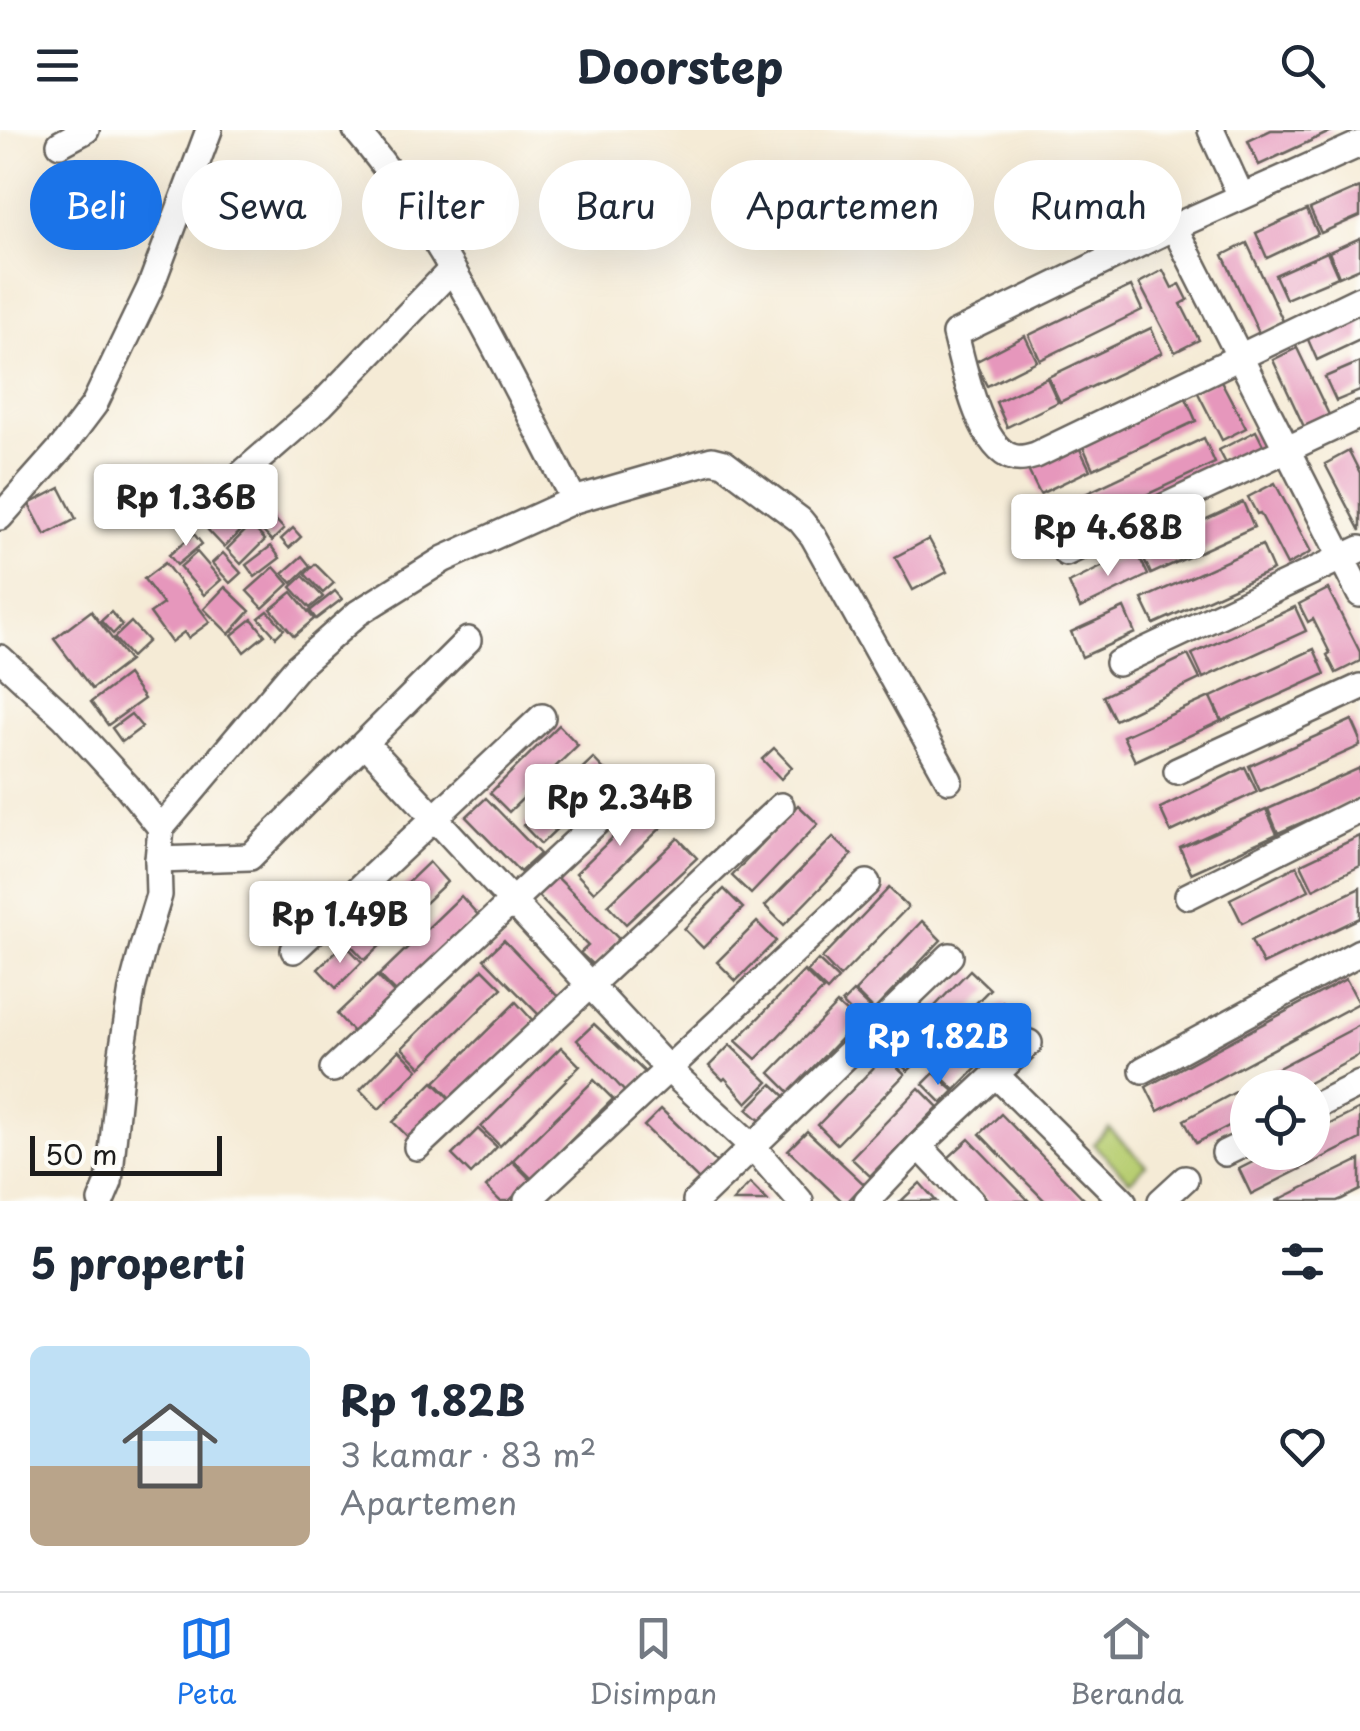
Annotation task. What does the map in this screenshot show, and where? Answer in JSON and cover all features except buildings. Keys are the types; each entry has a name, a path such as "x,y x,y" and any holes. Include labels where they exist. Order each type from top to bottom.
{"street":[{"path":"60,144 86,130"},
{"path":"0,518 94,405 150,288 210,130"},
{"path":"356,130 383,162 452,269 574,500"},
{"path":"1210,130 1241,196"},
{"path":"1182,222 1360,144"},
{"path":"1182,242 1287,450 1351,554 1360,594"},
{"path":"1125,250 955,334 976,407 990,438 1010,457 1036,455 1360,299"},
{"path":"214,498 322,405 452,269"},
{"path":"1066,553 1360,415"},
{"path":"101,1201 109,1182 132,989 160,895 161,828 297,667 358,613 444,559 574,500 712,460 724,462 800,520 813,536 949,780"},
{"path":"1118,663 1351,554"},
{"path":"158,860 250,857 468,640"},
{"path":"0,658 64,717 161,828"},
{"path":"1176,771 1360,686"},
{"path":"294,950 542,717"},
{"path":"366,744 668,1069 752,1146 800,1201"},
{"path":"333,1069 632,789"},
{"path":"417,1146 781,806"},
{"path":"1188,896 1360,810"},
{"path":"528,1201 868,883"},
{"path":"1143,1070 1360,952"},
{"path":"696,1201 950,956"},
{"path":"867,1201 1029,1044"},
{"path":"996,1075 1123,1201"},
{"path":"1330,1099 1360,1084"},
{"path":"920,1146 971,1201"},
{"path":"1161,1201 1185,1178"}],"green space":[{"path":"1109,1128 1146,1165 1130,1181 1093,1144"}]}
